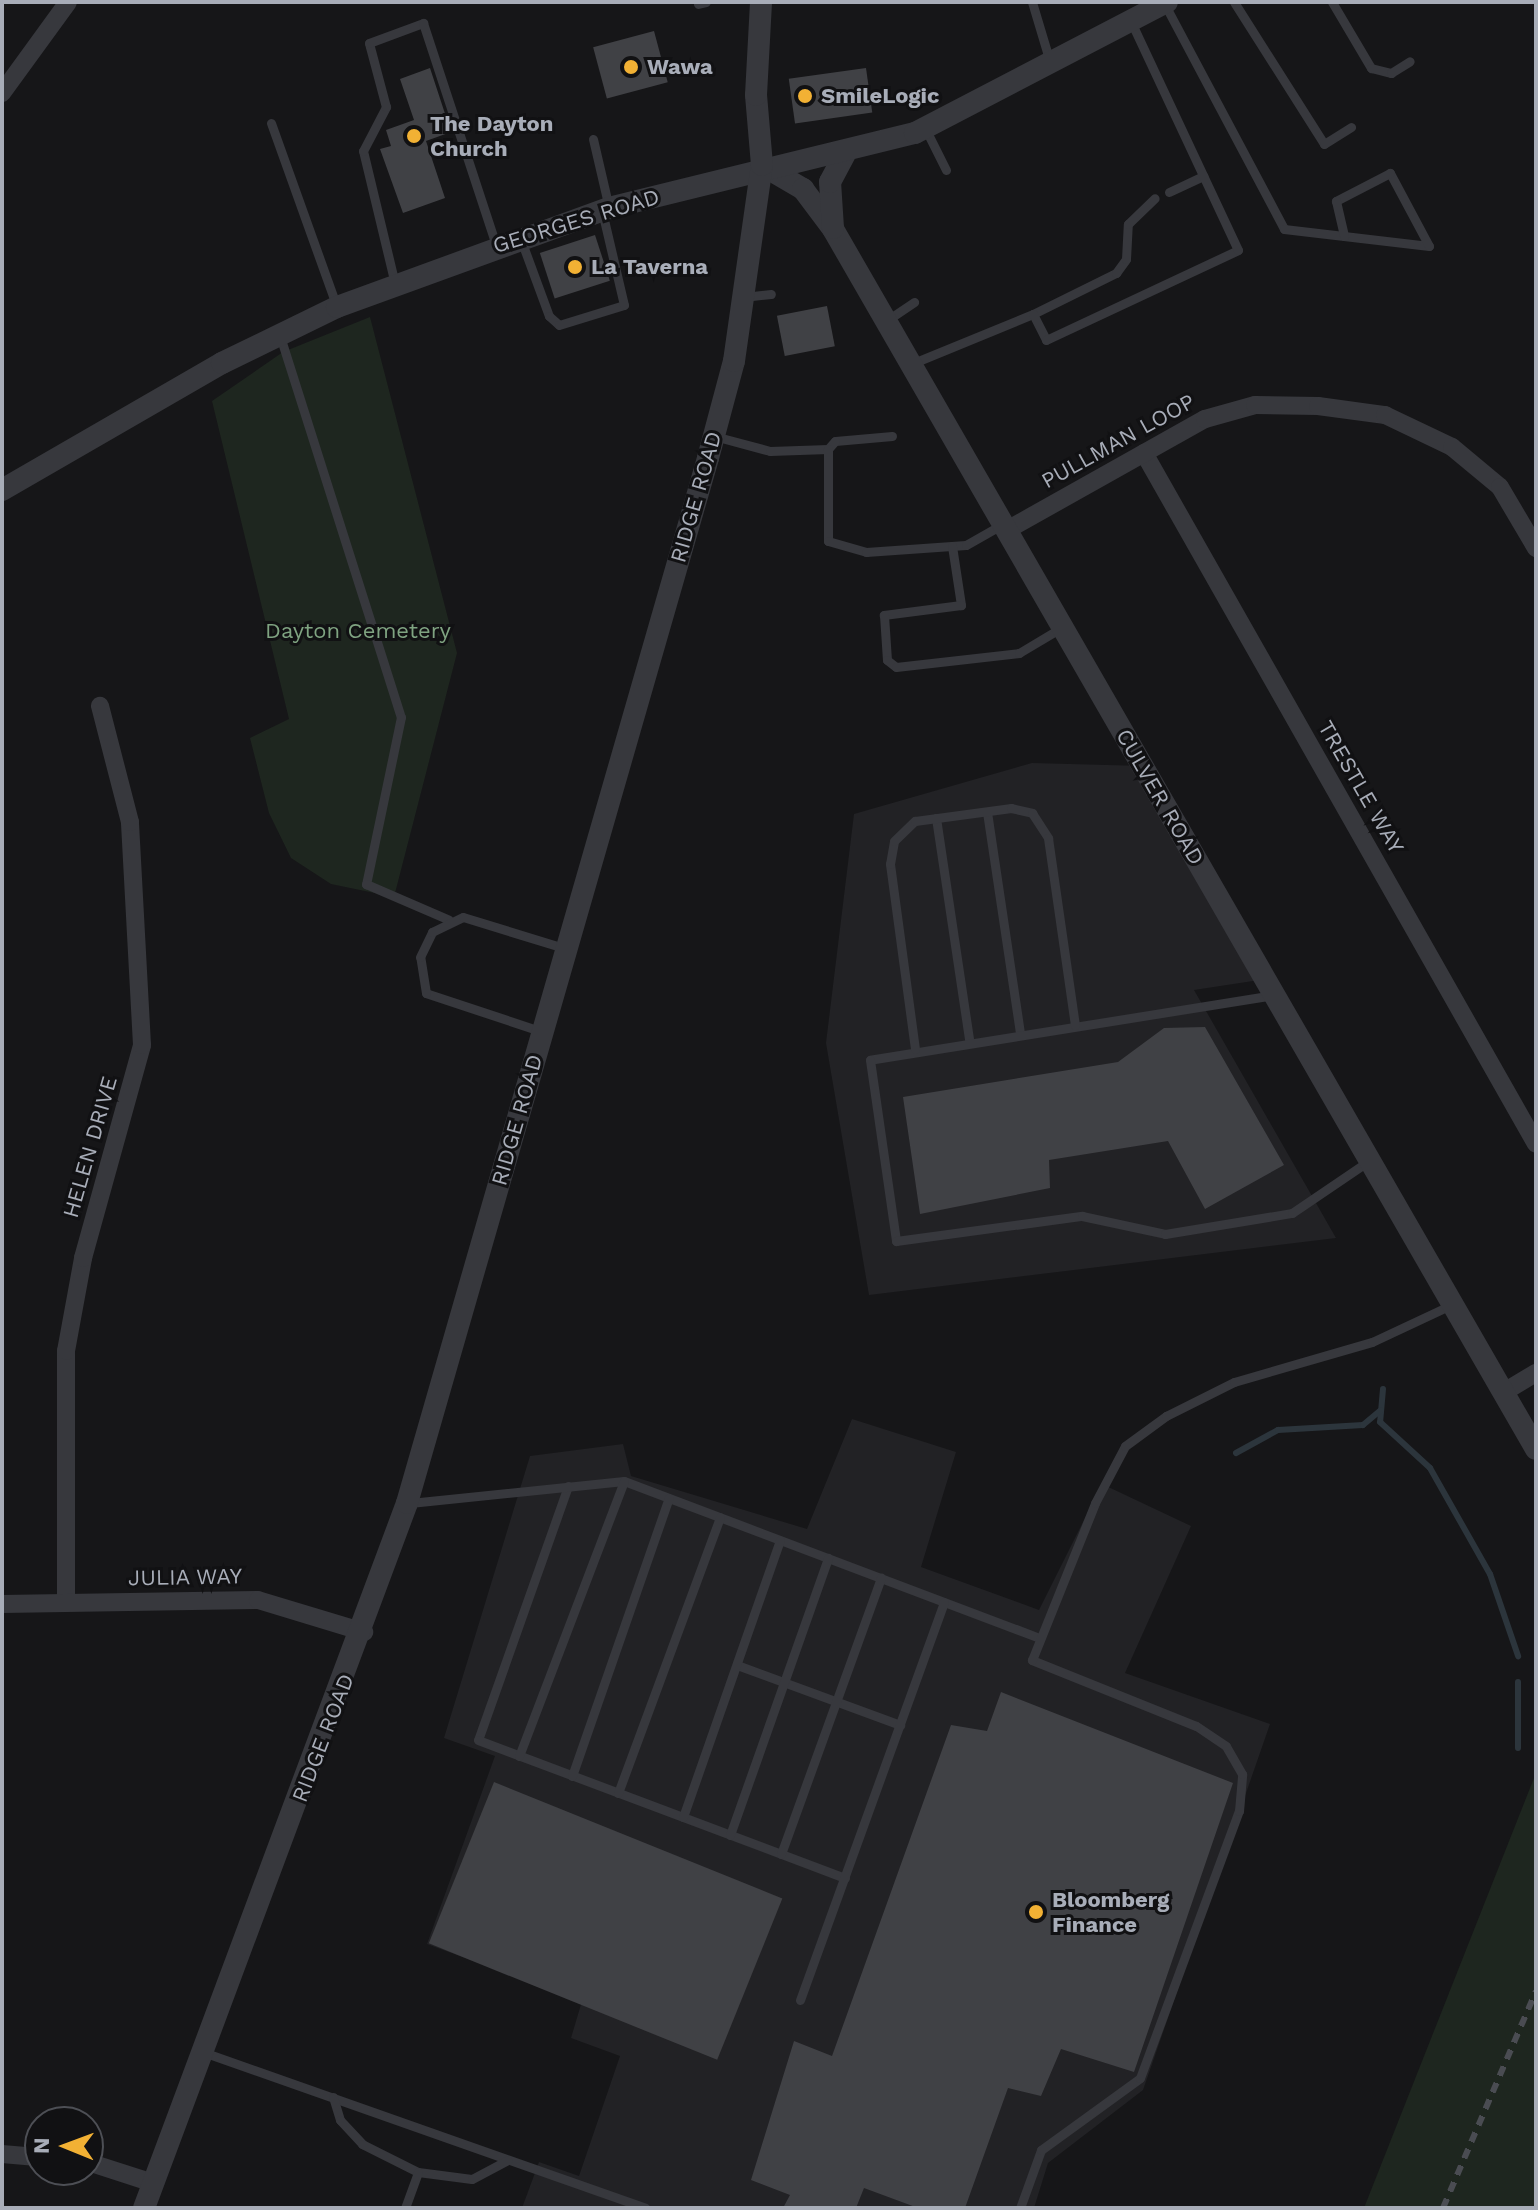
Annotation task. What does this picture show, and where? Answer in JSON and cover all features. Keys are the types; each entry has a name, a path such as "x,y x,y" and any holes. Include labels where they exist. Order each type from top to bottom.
{"street":[{"path":"2,93 68,2"},
{"name":"RIDGE ROAD","path":"144,2208 200,2051 364,1632 407,1503 714,436 743,297 762,165 766,66 761,2"},
{"name":"GEORGES ROAD","path":"2,490 279,333 337,307 496,245 605,209 762,165 847,150 925,128 1051,66 1165,2"},
{"path":"833,229 830,179 847,150"},
{"name":"CULVER ROAD","path":"762,165 803,189 833,229 1536,1449"},
{"name":"PULLMAN LOOP","path":"1005,527 1205,419 1255,405 1385,415 1452,447 1500,487 1534,538"},
{"name":"TRESTLE WAY","path":"1144,453 1536,1144"},
{"name":"HELEN DRIVE","path":"66,1603 66,1351 80,1270 142,1045 130,822 100,706"},
{"path":"1504,1392 1536,1373"},
{"name":"JULIA WAY","path":"2,1604 258,1600 364,1632"},
{"path":"2,2154 24,2156"},
{"path":"104,2167 153,2183"}],"lane":[{"path":"1032,2 1051,66"},
{"path":"1165,2 1284,229 1429,246 1390,173 1336,201 1344,236"},
{"path":"1234,2 1324,144 1351,127"},
{"path":"1332,2 1371,68 1391,73 1410,61"},
{"path":"1033,314 1046,340 1238,250 1131,22"},
{"path":"395,284 363,151 386,107 369,43 423,23 496,245"},
{"path":"271,123 337,307"},
{"path":"925,128 946,170"},
{"path":"520,237 549,316 572,324 627,301 605,209 593,139"},
{"path":"1169,192 1203,176"},
{"path":"911,364 1033,314 1116,273 1126,259 1128,224 1155,198"},
{"path":"743,297 771,294"},
{"path":"886,321 914,302"},
{"path":"279,333 401,717 366,884 449,920 484,922 567,949"},
{"path":"714,436 770,451 828,449"},
{"path":"892,436 835,441 828,449 828,541 866,552 952,546 1005,527"},
{"path":"952,546 961,605 884,615 887,660 896,667 1019,653 1063,627"},
{"path":"915,1049 890,864 894,841 915,821 987,812 1032,813 1048,838 1075,1025"},
{"path":"987,812 1020,1033"},
{"path":"936,818 969,1040"},
{"path":"449,920 425,943 426,993 543,1032"},
{"path":"1274,995 969,1040 870,1060 896,1241 1082,1216 1165,1234 1292,1213 1370,1160"},
{"path":"1020,2208 1041,2150 1140,2078 1239,1811 1242,1774 1226,1746 1196,1726 1038,1667 1031,1651 1125,1446 1234,1382 1372,1342 1453,1304"},
{"path":"407,1503 624,1481 1036,1637"},
{"path":"519,1756 624,1481"},
{"path":"568,1486 478,1740 845,1878"},
{"path":"572,1776 669,1498"},
{"path":"618,1793 720,1517"},
{"path":"683,1817 780,1540"},
{"path":"730,1835 828,1558"},
{"path":"781,1854 881,1578"},
{"path":"800,2000 944,1602"},
{"path":"737,1665 900,1725"},
{"path":"200,2051 645,2208"},
{"path":"333,2097 340,2120 362,2144 418,2172 472,2179 507,2160"},
{"path":"405,2208 418,2172"}],"shaded area":[{"path":"1032,763 1144,766 1266,979 1194,990 1336,1238 869,1295 826,1043 854,814"},
{"path":"852,1419 956,1452 921,1567 1039,1610 1102,1484 1191,1526 1125,1673 1270,1724 1143,2090 1048,2163 1034,2208 522,2208 539,2162 579,2176 620,2056 571,2038 582,2001 427,1944 495,1756 444,1738 530,1456 623,1444 631,1476 807,1529"}],"green space":[{"name":"Dayton Cemetery","path":"370,317 457,653 394,897 331,884 291,858 269,813 250,738 289,719 212,401 283,352"},
{"path":"1536,1773 1536,2208 1364,2208"}],"building":[{"name":"Wawa","path":"654,31 668,82 607,98 593,47"},
{"name":"The Dayton Church","path":"430,68 451,132 426,141 445,198 403,213 380,149 391,146 386,130 414,120 400,79"},
{"path":"866,68 872,113 795,123 789,79"},
{"name":"La Taverna","path":"595,235 610,281 555,299 540,253"},
{"path":"827,306 835,346 785,356 777,316"},
{"path":"1205,1027 1284,1165 1205,1209 1168,1141 1049,1160 1050,1188 920,1214 903,1097 1118,1062 1164,1028"},
{"name":"Bloomberg Finance","path":"1001,1692 1233,1783 1134,2072 1061,2049 1041,2096 1008,2088 965,2208 918,2208 864,2188 856,2208 783,2208 790,2195 751,2180 794,2041 832,2056 951,1725 987,1731"},
{"path":"494,1782 782,1899 717,2060 429,1943"}],"waterway":[{"path":"1383,1389 1380,1422 1430,1468 1490,1574 1518,1656"},
{"path":"1236,1453 1278,1430 1363,1425 1381,1410"},
{"path":"1518,1682 1518,1748"}],"railway":[{"path":"1443,2208 1536,1991"}],"place":[{"name":"Wawa","path":"631,67"},
{"name":"SmileLogic","path":"805,96"},
{"name":"The Dayton Church","path":"414,136"},
{"name":"La Taverna","path":"575,267"},
{"name":"Bloomberg Finance","path":"1036,1912"}]}
